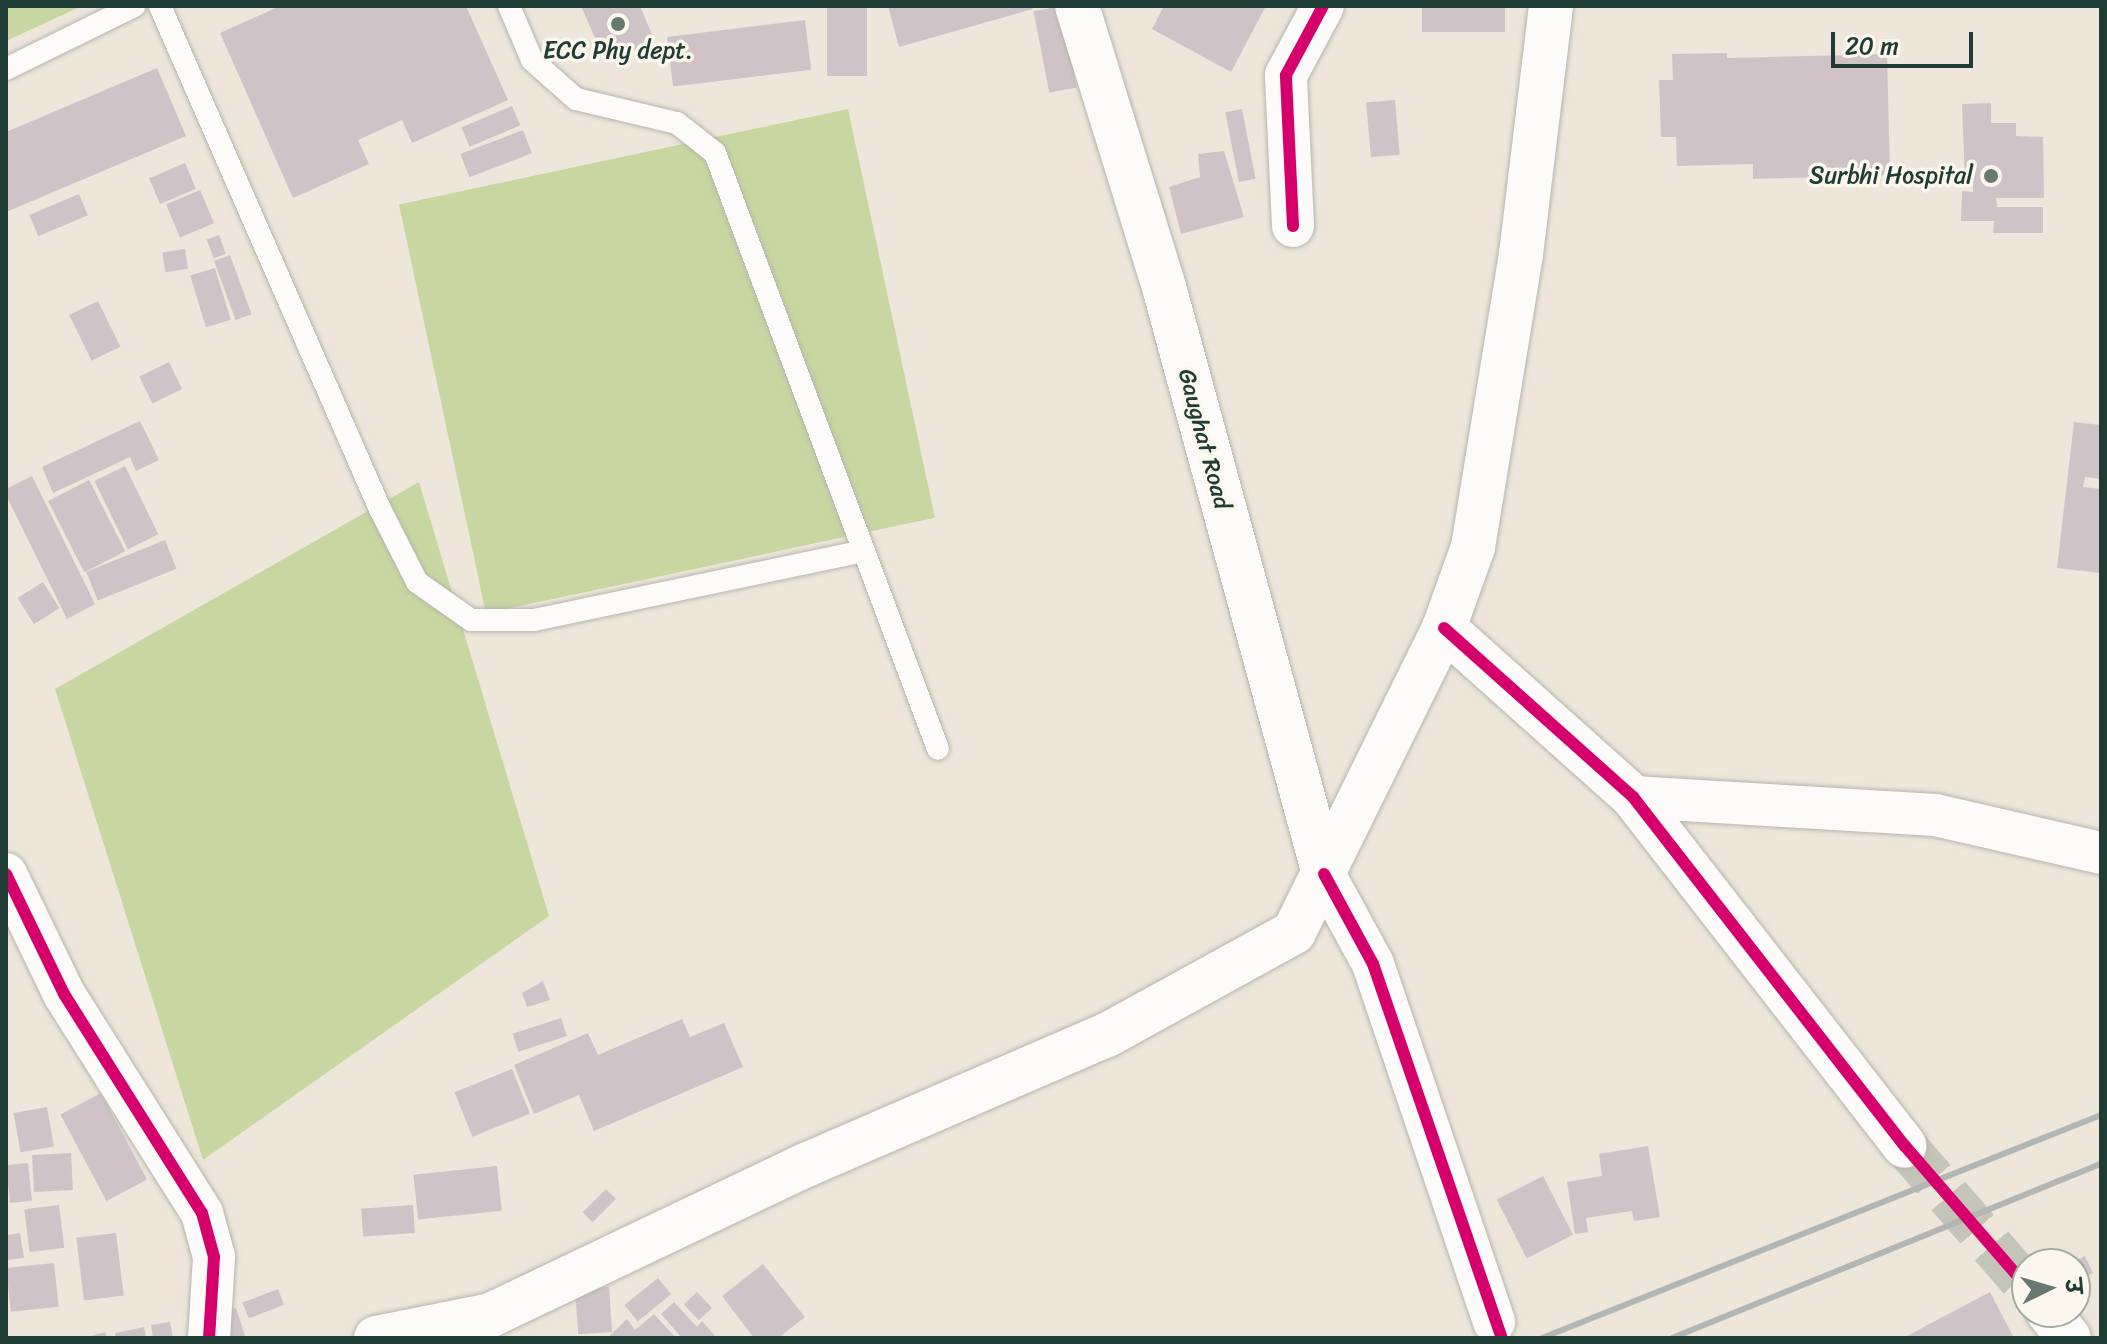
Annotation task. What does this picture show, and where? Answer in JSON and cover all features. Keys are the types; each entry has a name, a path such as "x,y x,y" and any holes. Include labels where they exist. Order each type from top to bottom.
{"main road":[{"name":"Gaughat Road","path":"1077,6 1164,287 1324,874"},
{"path":"376,1338 487,1326 806,1165 1107,1035 1294,932 1444,628 1473,547 1521,254 1551,6"},
{"path":"1444,628 1633,797 1905,1146"}],"street":[{"path":"1293,226 1286,75 1323,6"},
{"path":"1633,797 1935,815 2101,853"},
{"path":"6,874 64,994 202,1213 214,1257 209,1338"},
{"path":"1324,874 1373,964 1494,1322"}],"lane":[{"path":"6,69 134,6"},
{"path":"160,6 373,494 417,582 471,620 534,620 864,551"},
{"path":"509,6 532,60 576,99 677,123 715,153 938,749"}],"green space":[{"path":"6,6 82,6 6,41"},
{"path":"848,109 935,518 486,613 399,204"},
{"path":"419,482 549,916 203,1160 55,689"}],"building":[{"path":"280,6 466,6 508,100 412,143 402,120 358,140 369,164 293,198 220,33"},
{"name":"ECC Phy dept.","path":"581,6 640,6 655,42 606,63"},
{"path":"827,6 867,6 867,76 827,76"},
{"path":"888,6 1032,6 1033,9 899,47"},
{"path":"1061,6 1077,87 1049,93 1034,11"},
{"path":"1164,6 1266,6 1231,72 1152,29"},
{"path":"1422,6 1505,6 1505,32 1422,32"},
{"path":"805,20 811,70 673,87 667,37"},
{"path":"1727,53 1727,58 1887,54 1890,175 1753,179 1753,164 1677,166 1676,137 1661,137 1659,80 1673,80 1672,54"},
{"path":"157,68 186,136 6,212 6,132"},
{"path":"1395,100 1400,155 1371,157 1366,103"},
{"path":"1991,103 1991,123 2016,123 2016,136 2043,137 2044,198 1996,198 1997,207 2043,207 2043,233 1993,233 1994,221 1961,221 1962,191 1973,192 1973,181 1965,181 1962,104"},
{"path":"512,106 520,125 470,147 461,127"},
{"path":"1242,109 1256,179 1239,182 1225,112"},
{"path":"523,130 532,153 469,177 460,154"},
{"path":"1224,151 1244,217 1181,234 1169,187 1200,177 1198,154"},
{"path":"185,163 196,189 160,204 149,178"},
{"path":"200,190 214,223 180,238 166,204"},
{"path":"79,194 88,215 38,236 29,215"},
{"path":"219,235 226,254 214,258 207,239"},
{"path":"185,249 188,269 165,272 162,253"},
{"path":"230,255 252,314 236,320 214,261"},
{"path":"215,268 231,320 206,327 190,276"},
{"path":"98,301 120,347 92,361 69,315"},
{"path":"169,362 182,389 152,403 139,376"},
{"path":"140,421 159,460 136,471 130,457 53,493 42,467"},
{"path":"2074,422 2101,425 2101,479 2085,477 2083,487 2101,489 2101,573 2057,568"},
{"path":"125,466 158,534 128,549 94,481"},
{"path":"32,476 95,604 67,619 6,495 6,489"},
{"path":"89,480 125,551 84,572 48,501"},
{"path":"165,540 177,569 98,601 86,572"},
{"path":"43,582 59,608 34,624 18,598"},
{"path":"543,981 550,1000 527,1007 522,993"},
{"path":"561,1018 567,1036 518,1052 512,1034"},
{"path":"682,1019 690,1037 724,1023 743,1067 594,1131 579,1095 534,1114 514,1065 588,1033 598,1055"},
{"path":"512,1069 530,1114 472,1137 455,1092"},
{"path":"101,1093 147,1180 106,1201 60,1115"},
{"path":"47,1107 54,1146 20,1152 14,1113"},
{"path":"1648,1146 1660,1217 1634,1221 1632,1211 1586,1218 1588,1232 1575,1234 1567,1182 1602,1176 1599,1154"},
{"path":"71,1153 73,1190 34,1192 32,1155"},
{"path":"28,1163 32,1201 10,1203 6,1165"},
{"path":"497,1166 502,1211 418,1220 413,1175"},
{"path":"1543,1176 1573,1235 1527,1258 1497,1200"},
{"path":"606,1189 616,1199 593,1222 583,1212"},
{"path":"59,1205 64,1248 30,1252 24,1209"},
{"path":"413,1205 415,1233 363,1237 361,1209"},
{"path":"20,1233 24,1258 6,1260 6,1235"},
{"path":"116,1233 124,1296 84,1300 76,1238"},
{"path":"54,1263 59,1307 11,1312 6,1268"},
{"path":"763,1264 805,1317 778,1338 754,1338 722,1296"},
{"path":"658,1278 671,1294 638,1321 625,1305"},
{"path":"609,1287 612,1332 578,1334 575,1289"},
{"path":"278,1289 284,1305 249,1318 243,1303"},
{"path":"697,1292 712,1308 699,1320 684,1304"},
{"path":"1990,1292 2014,1338 1903,1338"},
{"path":"674,1302 697,1327 702,1321 717,1338 682,1338 661,1314"},
{"path":"236,1308 245,1336 223,1338 216,1314"},
{"path":"654,1314 676,1338 607,1338 627,1319 635,1330"},
{"path":"170,1322 173,1338 153,1338 151,1325"},
{"path":"144,1327 146,1338 116,1338 115,1333"},
{"path":"105,1332 107,1338 87,1338 87,1337"}],"tunnel":[{"path":"1905,1146 2011,1269"}],"railway":[{"path":"1542,1338 2101,1115"},
{"path":"1672,1338 2101,1164"}],"cycle path":[{"path":"1293,226 1286,75 1323,6"},
{"path":"1444,628 1633,797 1905,1146 2011,1269"},
{"path":"6,874 64,994 202,1213 214,1257 209,1338"},
{"path":"1324,874 1373,964 1502,1338"}],"place":[{"name":"ECC Phy dept.","path":"618,24"},
{"name":"Surbhi Hospital","path":"1991,176"}]}
